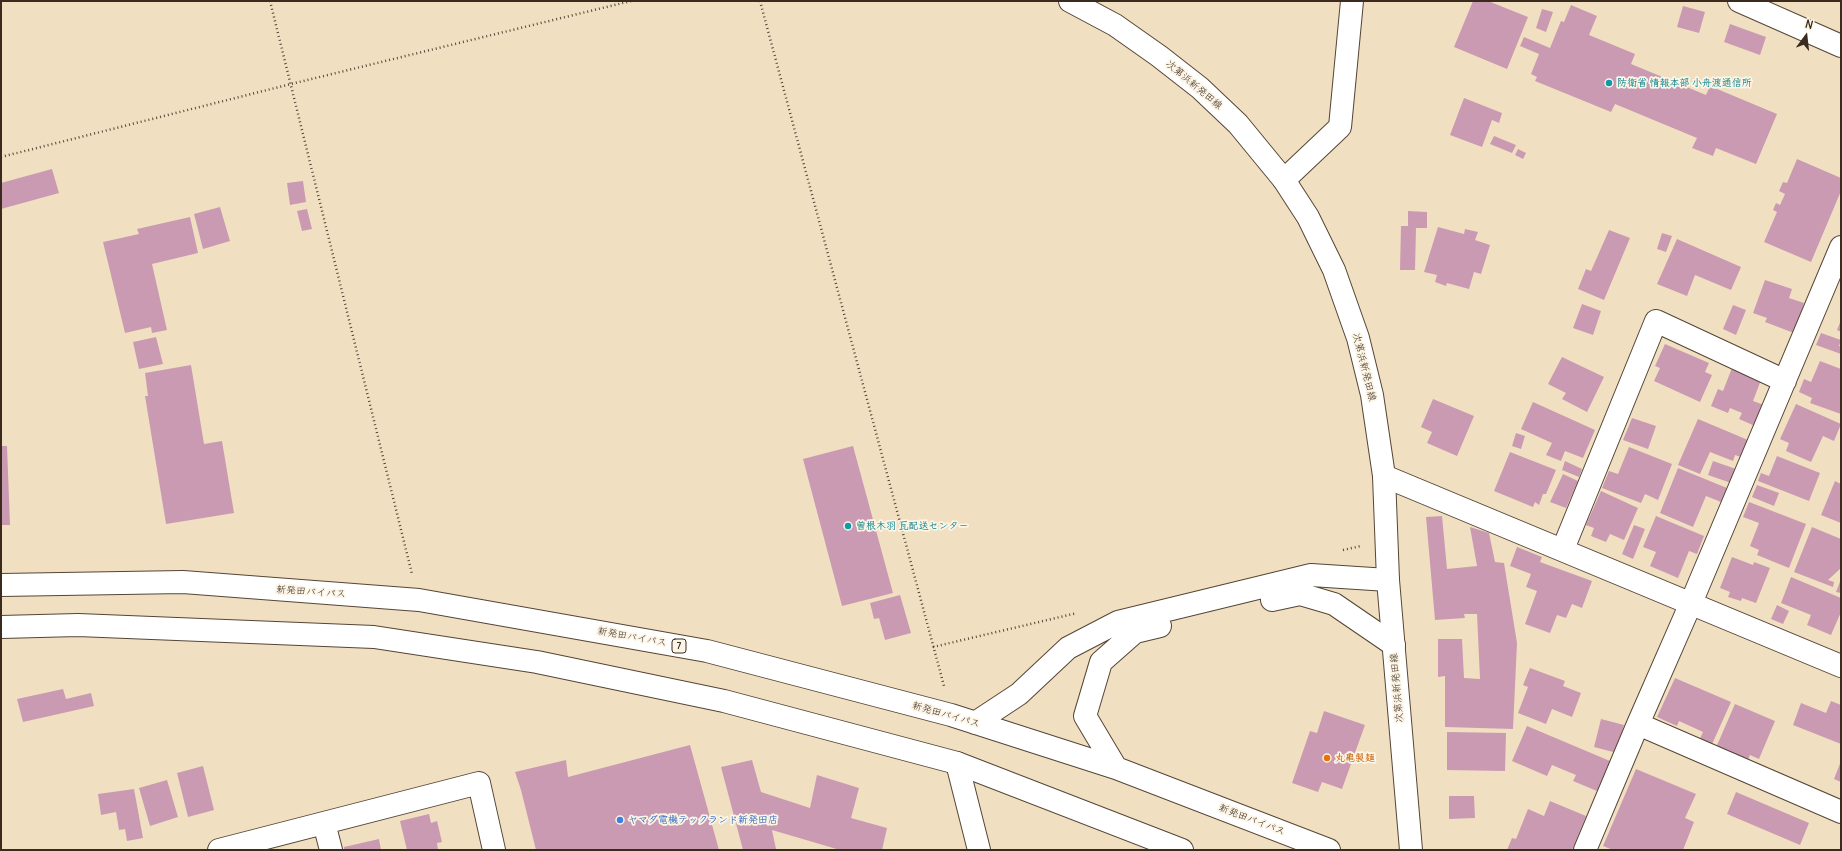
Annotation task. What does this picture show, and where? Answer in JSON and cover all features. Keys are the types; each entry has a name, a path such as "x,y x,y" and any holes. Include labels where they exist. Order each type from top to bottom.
{"main road":[{"name":"次第浜新発田線","path":"1070,1 1115,26 1159,56 1200,88 1238,124 1284,180 1308,217 1334,270 1358,338 1372,395 1384,476 1388,580 1411,850"},
{"path":"1284,180 1340,127 1352,1"},
{"path":"1739,1 1841,46"},
{"path":"1585,850 1841,247"},
{"path":"1563,549 1656,321 1785,380"},
{"path":"1384,476 1691,603 1840,661"},
{"path":"975,723 1019,694 1068,648 1118,622 1311,575 1388,580"},
{"name":"新発田バイパス","path":"1,585 183,582 419,600 707,651 951,715 1116,768 1329,850"},
{"path":"1116,768 1084,716 1101,662 1135,632 1300,594 1334,604 1394,645"},
{"path":"1,627 78,625 374,637 537,662 724,700 958,763 1182,850"},
{"path":"1638,724 1841,812"},
{"path":"958,763 979,850"},
{"path":"219,850 479,783 494,850"},
{"path":"324,823 331,850"}],"path":[{"path":"270,1 419,600"},
{"path":"1,157 631,1"},
{"path":"760,1 951,715"}],"building":[{"path":"1473,1 1488,1 1528,17 1507,69 1454,47"},
{"name":"防衛省 情報本部 小舟渡通信所","path":"1571,5 1597,16 1589,35 1635,54 1631,64 1706,95 1710,86 1777,114 1756,164 1716,148 1713,156 1692,148 1697,138 1615,104 1611,112 1535,81 1537,77 1531,74 1539,54 1520,46 1524,37 1550,48 1561,21 1564,22"},
{"path":"1683,6 1705,12 1699,33 1677,27"},
{"path":"1542,9 1553,12 1546,32 1536,28"},
{"path":"1730,24 1766,37 1760,55 1724,42"},
{"path":"1464,98 1502,113 1499,123 1492,120 1482,147 1450,135"},
{"path":"1494,136 1516,145 1512,153 1490,144"},
{"path":"1518,149 1526,153 1523,159 1515,155"},
{"path":"1797,159 1841,178 1841,191 1811,262 1764,242 1777,212 1773,210 1776,203 1780,205 1785,194 1779,191 1783,182 1787,183"},
{"path":"52,169 59,193 1,209 1,183"},
{"path":"303,181 306,202 290,205 287,183"},
{"path":"220,207 230,241 203,249 194,214"},
{"path":"307,209 312,229 302,231 297,211"},
{"path":"1408,211 1427,212 1427,228 1416,228 1415,270 1400,270 1401,226 1408,226"},
{"path":"190,217 198,253 152,264 167,330 152,333 151,327 125,333 103,242 139,234 137,229"},
{"path":"1438,227 1464,234 1465,229 1478,232 1475,240 1490,245 1481,274 1474,272 1469,289 1447,283 1446,286 1435,282 1437,275 1424,272"},
{"path":"1609,230 1630,238 1604,300 1578,289 1586,269 1591,271"},
{"path":"1662,233 1672,236 1666,252 1657,249"},
{"path":"1677,239 1741,267 1731,290 1695,275 1687,296 1657,284"},
{"path":"1765,280 1792,289 1789,298 1804,303 1794,333 1765,322 1767,318 1753,313"},
{"path":"1582,304 1601,311 1593,335 1573,328"},
{"path":"1733,305 1746,310 1736,335 1723,329"},
{"path":"1841,320 1841,332 1837,330"},
{"path":"1821,333 1841,340 1839,346 1841,347 1841,354 1816,345"},
{"path":"156,337 163,364 139,369 133,342"},
{"path":"1665,344 1709,363 1705,372 1712,375 1700,402 1654,381 1660,368 1655,366"},
{"path":"1562,357 1604,377 1587,412 1562,399 1566,393 1548,384"},
{"path":"1820,361 1841,369 1841,414 1810,403 1812,398 1799,392 1804,379 1811,382"},
{"path":"191,365 204,444 222,441 234,513 166,524 145,396 148,396 145,373"},
{"path":"1732,368 1761,380 1753,401 1764,405 1755,426 1739,419 1742,413 1730,408 1728,413 1711,406 1718,389 1723,391"},
{"path":"1433,399 1474,416 1457,456 1427,443 1432,432 1421,427"},
{"path":"1533,402 1595,430 1583,458 1565,451 1561,461 1546,455 1552,443 1521,429"},
{"path":"1796,404 1841,424 1834,441 1823,436 1811,462 1786,451 1789,443 1780,439"},
{"path":"1632,418 1656,426 1648,449 1623,440"},
{"path":"1698,419 1748,440 1741,457 1735,455 1733,461 1710,452 1700,474 1678,465"},
{"path":"1516,433 1525,436 1521,449 1512,446"},
{"path":"1,446 7,446 10,525 1,525"},
{"name":"曽根木羽 瓦配送センター","path":"853,446 893,593 842,606 803,459"},
{"path":"1629,447 1672,464 1658,500 1645,494 1641,503 1602,488 1609,471 1618,474"},
{"path":"1510,452 1556,470 1546,494 1543,494 1539,505 1535,502 1533,507 1494,491"},
{"path":"1777,456 1820,473 1809,501 1758,481 1761,473 1769,476"},
{"path":"1565,461 1582,469 1579,477 1562,470"},
{"path":"1713,461 1736,469 1731,483 1708,475"},
{"path":"1678,468 1727,488 1721,502 1706,496 1693,527 1660,513"},
{"path":"1563,474 1578,481 1566,508 1550,502"},
{"path":"1835,481 1841,484 1841,523 1821,515"},
{"path":"1757,485 1779,493 1774,506 1752,497"},
{"path":"1601,491 1638,508 1624,540 1610,534 1606,542 1591,536 1594,528 1586,525"},
{"path":"1749,502 1806,524 1789,568 1757,555 1759,550 1750,546 1759,523 1743,517"},
{"path":"1442,516 1447,569 1477,566 1470,527 1489,533 1495,562 1504,563 1517,643 1513,729 1445,727 1445,676 1438,677 1438,639 1462,639 1464,678 1480,679 1477,614 1464,614 1465,618 1435,620 1426,517"},
{"path":"1656,516 1704,536 1697,554 1689,551 1678,578 1650,566 1656,552 1643,547"},
{"path":"1634,525 1645,529 1633,559 1622,554"},
{"path":"1812,527 1841,539 1841,568 1828,580 1834,582 1833,587 1794,572"},
{"path":"1517,547 1542,557 1540,562 1592,581 1582,608 1572,604 1566,618 1557,615 1550,633 1525,624 1537,591 1526,587 1531,574 1510,566"},
{"path":"1732,557 1753,565 1754,562 1770,568 1756,603 1742,598 1741,601 1728,597 1730,592 1720,588"},
{"path":"1791,577 1841,598 1841,612 1831,635 1807,625 1811,615 1781,603"},
{"path":"1841,579 1841,593 1836,592"},
{"path":"900,595 911,633 885,640 879,618 874,619 870,603"},
{"path":"1777,605 1789,611 1783,624 1771,619"},
{"path":"1530,668 1565,681 1563,686 1581,693 1572,717 1552,709 1546,724 1518,713 1528,687 1523,685"},
{"path":"1675,678 1731,702 1709,751 1697,745 1703,732 1679,721 1677,726 1657,717"},
{"path":"63,689 66,699 91,693 94,706 23,722 17,699"},
{"path":"1831,701 1841,705 1841,744 1793,725 1801,703 1826,713"},
{"path":"1735,704 1775,721 1759,759 1750,755 1746,765 1714,752"},
{"name":"丸亀製麺","path":"1324,711 1365,725 1342,789 1322,782 1318,792 1292,783 1310,731 1317,733"},
{"path":"1601,719 1624,725 1617,753 1594,747"},
{"path":"1527,726 1610,761 1597,791 1573,781 1576,775 1552,765 1547,776 1512,761"},
{"path":"1447,732 1506,733 1505,771 1447,770"},
{"name":"ヤマダ電機テックランド新発田店","path":"690,745 719,850 536,850 515,772 566,760 568,777"},
{"path":"752,760 761,792 810,808 817,775 859,788 851,818 887,828 882,850 840,850 772,830 776,849 743,850 721,767"},
{"path":"1841,761 1841,782 1834,779"},
{"path":"203,766 214,810 188,817 177,773"},
{"path":"1636,769 1696,794 1685,818 1694,822 1683,850 1613,850 1603,846"},
{"path":"167,780 178,817 150,826 139,788"},
{"path":"134,789 143,838 127,841 125,829 119,830 116,812 101,815 98,794"},
{"path":"1736,792 1809,823 1800,845 1727,814"},
{"path":"1449,796 1474,796 1475,818 1449,819"},
{"path":"1550,801 1586,816 1572,850 1507,850 1512,838 1516,839 1528,809 1544,816"},
{"path":"429,814 431,823 437,821 442,842 437,843 438,850 407,850 400,821"},
{"path":"379,839 381,850 344,850 344,847"}],"place":[{"name":"防衛省 情報本部 小舟渡通信所","path":"1609,83"},
{"name":"曽根木羽 瓦配送センター","path":"848,526"},
{"name":"丸亀製麺","path":"1327,758"},
{"name":"ヤマダ電機テックランド新発田店","path":"620,820"}]}
